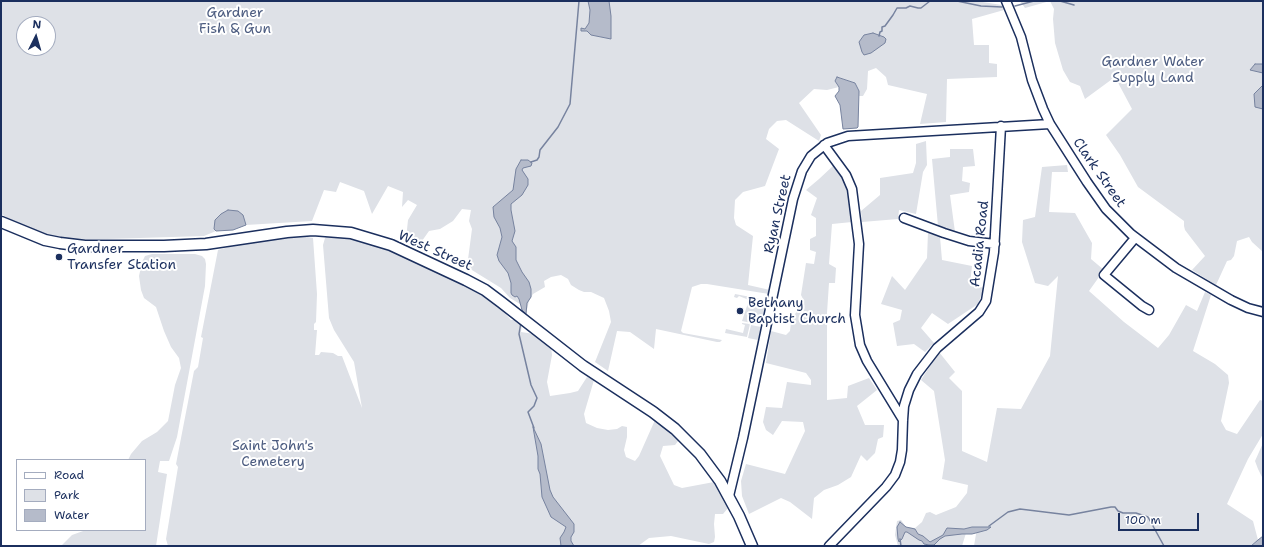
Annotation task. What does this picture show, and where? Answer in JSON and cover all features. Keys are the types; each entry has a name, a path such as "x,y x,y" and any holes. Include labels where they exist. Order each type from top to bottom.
{"main road":[{"name":"West Street","path":"1,222 45,240 66,244 92,246 168,246 206,244 306,230 345,232 363,236 391,246 466,280 490,294 584,366 653,412 675,429 706,461 720,481 739,516 752,546"}],"street":[{"name":"Clark Street","path":"1006,1 1020,37 1038,98 1050,124 1098,198 1120,225 1176,268 1202,284 1242,305 1263,312"},
{"name":"Ryan Street","path":"728,496 743,438 796,188 808,160 824,145 848,136 1050,124"},
{"name":"Acadia Road","path":"829,546 886,487 895,475 900,462 902,450 902,420 904,406 909,390 920,369 942,343 979,312 984,304 988,291 995,244 1001,126"},
{"path":"824,145 846,175 852,189 859,244 855,315 860,345 870,366 902,420"},
{"path":"904,218 969,241 995,244"},
{"path":"1135,238 1104,275 1149,310"}],"green space":[{"name":"Gardner Fish & Gun","path":"1,1 976,1 1002,5 1004,10 972,19 974,45 989,45 989,63 997,64 997,77 947,79 946,122 920,124 927,94 888,85 886,77 876,68 868,71 867,89 863,96 859,96 859,91 855,83 838,77 835,81 839,87 827,90 814,89 799,103 821,135 819,141 786,120 777,121 769,129 766,139 779,149 765,186 743,192 735,200 734,218 736,225 753,236 748,285 770,290 769,294 707,284 692,287 681,331 683,333 722,340 720,342 656,329 654,349 630,332 617,331 608,371 595,362 611,322 604,298 591,292 579,290 571,285 568,279 561,275 551,277 544,281 545,287 533,294 529,301 526,314 522,310 522,306 510,298 501,288 467,267 472,229 469,221 471,210 462,209 453,221 440,229 429,231 417,248 406,239 408,220 417,205 408,200 402,207 403,192 388,186 372,214 364,191 340,182 336,192 324,190 312,221 246,225 233,230 216,231 204,236 75,240 46,235 17,223 1,214"},
{"path":"1020,1 1050,1 1025,8"},
{"name":"Gardner Water Supply Land","path":"1050,1 1263,1 1263,252 1252,242 1249,237 1237,241 1234,256 1231,260 1227,261 1216,285 1192,270 1205,256 1185,230 1184,221 1138,187 1120,155 1106,135 1132,109 1115,77 1085,99 1080,86 1070,82 1063,70 1055,43 1053,19 1054,9"},
{"path":"926,141 927,165 923,172 916,214 899,210 898,219 862,222 861,211 880,195 880,178 913,173 916,163 916,144"},
{"path":"950,149 973,149 975,166 963,167 962,181 970,183 969,192 950,195 955,232 938,226 932,159 950,157"},
{"path":"834,165 844,177 848,189 852,222 832,224 829,264 836,268 835,283 829,283 827,313 827,400 847,398 848,386 869,378 877,390 857,406 865,425 884,425 883,437 878,439 875,453 867,461 861,455 851,477 838,485 824,490 814,498 812,519 790,502 781,498 749,514 742,496 741,481 746,464 785,474 805,431 803,422 782,421 773,435 766,430 763,422 766,407 782,408 787,382 811,385 811,380 806,373 766,363 771,331 786,335 790,331 791,322 803,299 801,295 806,263 814,264 816,252 810,250 810,239 816,236 816,218 811,215 817,198 806,190"},
{"path":"1067,165 1068,172 1052,172 1049,212 1075,213 1092,243 1091,259 1104,270 1089,291 1124,322 1158,348 1169,335 1186,305 1197,311 1205,292 1211,295 1193,351 1215,364 1228,375 1229,383 1221,421 1226,430 1237,434 1260,400 1263,401 1263,434 1248,459 1227,504 1253,521 1258,540 1251,546 974,546 977,528 972,527 964,529 963,533 966,533 962,546 898,546 895,535 897,521 901,520 906,527 915,528 922,522 926,513 930,512 936,515 956,507 967,493 968,485 942,479 945,460 934,391 921,380 939,352 955,372 949,378 962,391 962,451 987,462 997,408 1021,409 1050,356 1058,276 1048,286 1035,283 1022,242 1023,220 1035,217 1042,167"},
{"path":"928,232 940,237 942,260 972,266 970,284 984,288 978,304 948,324 932,313 921,328 934,343 925,352 914,344 897,346 893,323 900,320 902,310 881,304 892,276 905,290 927,258"},
{"name":"Saint John's Cemetery","path":"328,235 361,240 396,253 479,292 500,308 511,320 517,320 522,324 521,332 534,334 551,346 552,355 547,382 550,396 578,391 587,377 594,380 584,414 586,423 597,428 608,430 617,429 622,426 627,427 627,437 624,450 626,457 635,461 639,456 655,420 674,433 679,440 675,445 663,446 660,456 674,485 682,488 714,482 728,508 723,514 715,514 714,542 709,544 671,536 649,538 638,546 168,546 166,539 178,467 176,464 194,371 198,367 203,338 201,337 218,250 236,245 301,236 313,238 317,294 316,322 314,324 314,330 317,330 315,355 319,355 321,352 333,353 338,356 342,356 362,408 354,362 334,330 329,318 323,245 325,238"},
{"path":"152,254 195,254 202,256 205,259 205,286 177,437 169,461 160,461 158,472 167,474 156,546 61,546 72,535 83,531 146,531 146,459 128,459 142,441 157,432 168,421 175,385 181,368 179,358 171,347 156,307 144,298 139,276 145,256"},
{"path":"735,294 766,300 761,325 742,321 749,300 739,296 737,298 734,297"},
{"path":"742,323 750,324 747,337 725,333 726,329 743,333 745,325"},
{"path":"751,325 761,327 758,340 748,338"},
{"path":"1263,443 1263,479 1255,461"}],"water":[{"path":"588,1 609,1 611,16 611,39 591,35 587,31 581,31 581,28 585,29 589,23 590,10"},
{"path":"873,33 884,37 886,39 885,43 871,53 864,55 859,42 864,35"},
{"path":"1255,64 1263,64 1263,73 1250,70"},
{"path":"837,77 855,83 859,91 857,128 843,129 840,105 835,96 839,91 839,87 835,81"},
{"path":"1263,85 1263,109 1255,107 1254,94"},
{"path":"521,160 528,160 532,163 531,166 523,168 522,170 528,179 528,185 522,195 511,204 515,231 512,241 516,247 516,260 529,282 531,289 531,297 527,303 526,314 522,310 517,296 515,297 511,293 511,283 508,273 499,261 497,255 502,237 500,228 494,217 493,207 513,190 516,169"},
{"path":"228,210 238,211 243,215 246,225 233,230 216,231 214,229 215,220"},
{"path":"533,427 541,444 550,490 553,497 574,524 574,532 571,537 571,541 574,546 561,546 560,538 566,527 551,517 542,497 540,474 538,469 538,456"},
{"path":"900,522 906,527 915,529 918,534 930,542 943,535 947,528 964,529 972,527 991,527 987,530 972,534 945,536 934,545 929,545 924,544 922,541 907,532 905,532 899,542 897,527"},
{"path":"1263,536 1263,546 1251,546 1258,540"}],"waterway":[{"path":"531,162 537,160 540,150 558,127 570,104 579,1"},
{"path":"879,36 880,32 882,31 882,27 885,26 897,8 906,8 910,6 921,8 930,1"},
{"path":"957,1 981,6 1002,7"},
{"path":"1015,6 1034,1"},
{"path":"1060,1 1074,5"},
{"path":"521,322 519,334 531,385 537,398 534,406 528,412 534,428"},
{"path":"989,526 1008,512 1020,509 1069,515 1115,507 1118,511 1123,513 1136,513 1148,517 1164,546"},
{"path":"900,539 901,546"}],"place":[{"name":"Gardner Transfer Station","path":"59,257"},
{"name":"Bethany Baptist Church","path":"740,311"}]}
